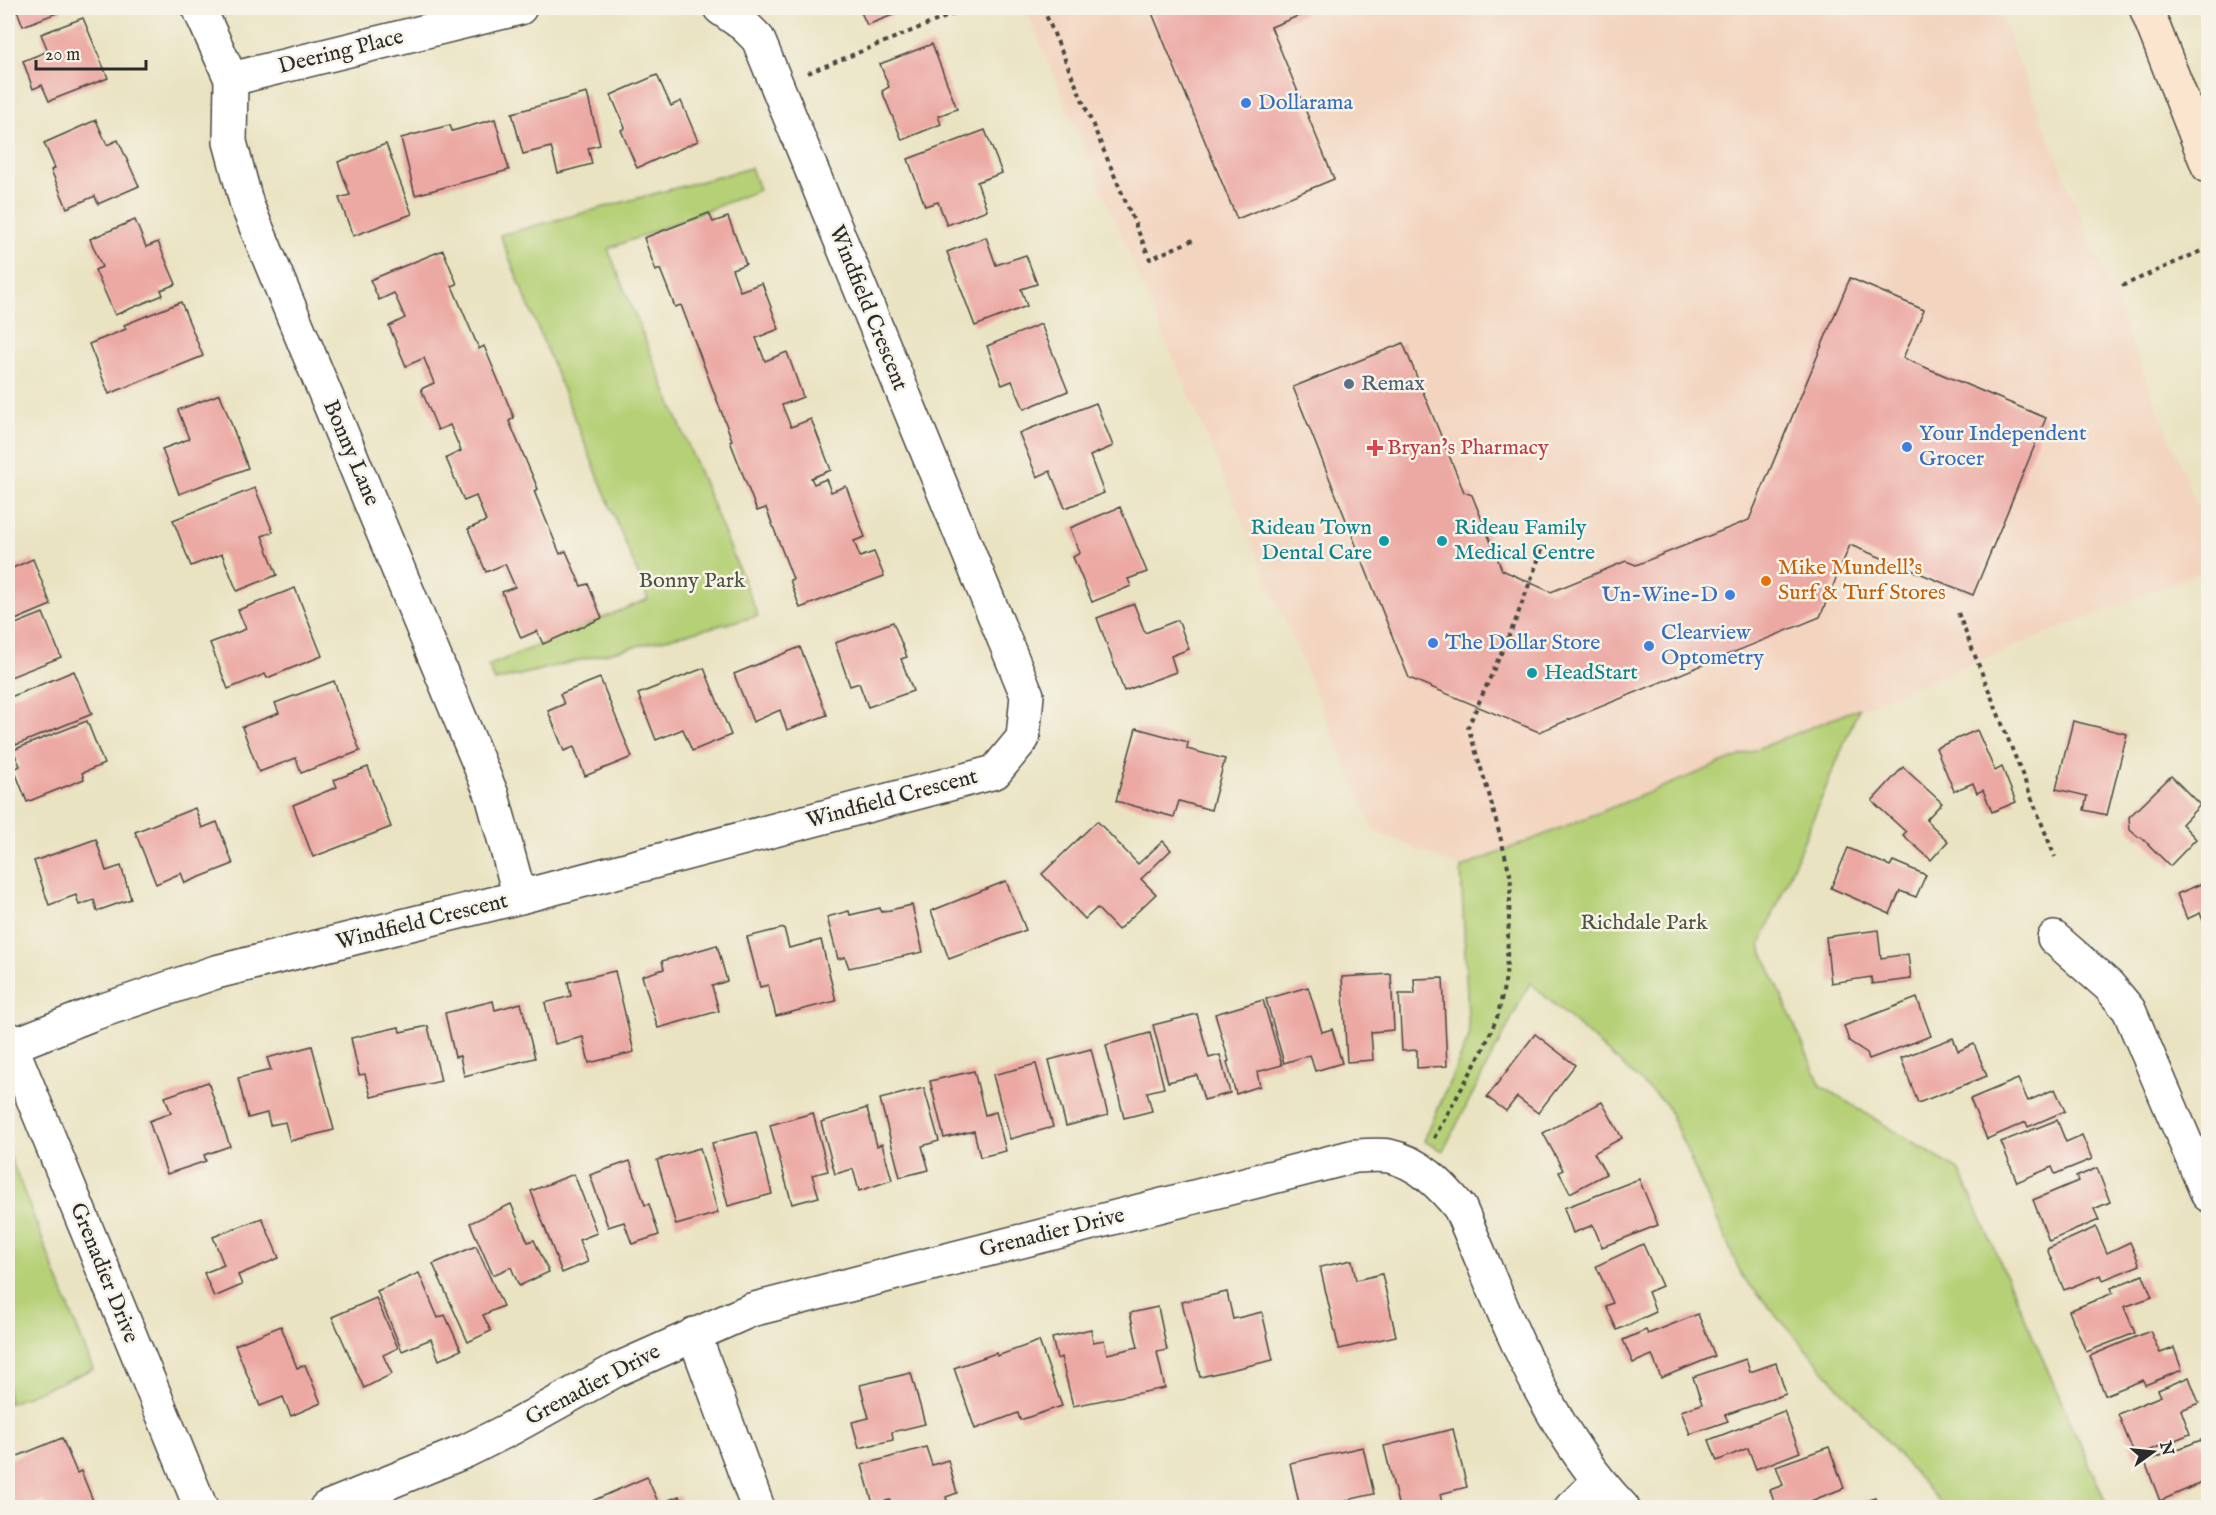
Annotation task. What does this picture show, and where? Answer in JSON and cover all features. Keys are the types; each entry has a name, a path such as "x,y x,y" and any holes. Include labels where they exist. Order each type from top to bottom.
{"street":[{"name":"Bonny Lane","path":"199,8 231,79 230,142 247,205 492,795 520,897"},
{"name":"Deering Place","path":"231,79 520,8"},
{"name":"Windfield Crescent","path":"9,1042 216,972 520,897 995,772 1023,738 1027,695 758,39 744,25 720,8"},
{"path":"2146,8 2208,166"},
{"path":"2054,938 2109,986 2129,1010 2208,1195"},
{"name":"Grenadier Drive","path":"9,1042 201,1508"},
{"name":"Grenadier Drive","path":"326,1508 466,1451 616,1370 751,1310 1355,1156 1389,1156 1418,1168 1442,1187 1460,1208 1539,1388 1598,1482 1623,1508"},
{"path":"694,1334 758,1508"},
{"path":"1571,1508 1598,1482"}],"path":[{"path":"802,75 968,8"},
{"path":"1043,8 1150,259 1195,239"},
{"path":"2122,286 2208,248"},
{"path":"1418,1168 1483,1050 1498,1015 1506,977 1512,878 1468,727 1515,622 1543,548"},
{"path":"1958,613 2055,856"}],"shaded area":[{"path":"1025,8 1997,8 2208,533 2208,569 1461,868 1374,831"}],"green space":[{"name":"Bonny Park","path":"751,168 759,190 608,249 758,616 495,681 488,666 648,599 500,235"},
{"name":"Richdale Park","path":"1859,708 1760,946 1821,1086 1960,1171 2108,1507 1944,1507 1742,1276 1666,1104 1530,983 1443,1151 1424,1141 1469,1037 1461,868"},
{"path":"8,1151 93,1369 8,1404"}],"building":[{"path":"16,8 60,8 62,11 23,26"},
{"path":"859,8 911,8 867,25"},
{"name":"Dollarama","path":"1150,8 1318,8 1271,27 1334,179 1237,219"},
{"path":"83,18 108,78 49,101 42,85 33,89 23,61 48,51 41,34"},
{"path":"932,44 957,109 938,116 941,124 902,140 882,91 889,87 880,64"},
{"path":"657,75 671,106 681,101 698,141 637,168 621,130 625,128 611,95"},
{"path":"587,93 600,145 588,148 592,164 558,173 551,147 523,154 512,113"},
{"path":"495,119 509,170 415,195 401,138 450,125 452,131"},
{"path":"96,120 107,145 118,140 139,186 98,204 95,196 67,208 51,170 55,168 44,143"},
{"path":"985,130 1002,173 977,182 987,210 947,225 938,202 925,206 908,159"},
{"path":"386,144 412,214 353,236 339,198 350,195 338,162"},
{"path":"709,213 713,222 728,217 746,264 732,269 740,291 762,283 779,329 756,338 765,361 787,352 803,397 782,405 791,427 811,419 831,470 811,478 814,484 826,479 831,492 846,486 865,537 854,541 860,557 874,552 884,576 800,608 790,580 793,579 766,508 757,511 681,305 675,307 660,269 656,271 644,238"},
{"path":"135,220 146,247 158,242 176,284 161,290 163,295 115,315 95,270 102,267 90,239"},
{"path":"986,237 996,265 1026,255 1037,284 1021,289 1027,306 975,326 947,252"},
{"path":"443,250 457,284 452,286 479,349 484,346 514,418 509,421 538,489 534,491 560,554 566,551 581,586 588,584 602,618 543,644 537,631 521,638 502,592 515,587 505,564 486,572 468,529 486,521 476,496 464,501 446,458 461,451 450,425 438,430 421,389 434,383 424,358 406,366 389,326 405,318 394,293 379,300 370,280"},
{"path":"1850,278 1924,310 1903,358 2046,418 1973,595 1850,545 1820,617 1539,732 1409,678 1293,387 1403,343 1464,492 1472,495 1502,570 1551,592 1626,561 1636,565 1749,520"},
{"path":"181,302 203,356 109,394 89,344 126,329 124,325"},
{"path":"1041,324 1068,391 1024,409 1012,381 1002,385 987,346"},
{"path":"220,394 248,468 179,494 162,449 189,439 178,410"},
{"path":"1096,403 1113,446 1090,456 1104,493 1065,508 1050,471 1037,477 1019,433"},
{"path":"255,488 273,532 262,536 277,575 237,591 222,554 191,566 173,520"},
{"path":"1120,507 1147,572 1128,579 1131,586 1092,602 1073,557 1080,553 1070,528"},
{"path":"33,559 51,605 8,623 8,570"},
{"path":"295,588 322,656 267,678 265,674 228,689 210,643 246,629 238,610"},
{"path":"1134,604 1145,633 1178,620 1189,649 1171,656 1176,672 1124,691 1097,618"},
{"path":"43,613 61,657 8,678 8,627"},
{"path":"893,622 907,657 901,659 913,691 868,707 859,683 850,686 835,643"},
{"path":"800,647 827,715 787,730 780,710 753,722 734,674"},
{"path":"704,668 731,735 692,751 683,729 656,740 638,694"},
{"path":"74,671 92,714 16,745 8,724 8,698"},
{"path":"600,678 632,757 585,776 574,747 564,751 548,711 564,704 560,694"},
{"path":"334,681 360,751 301,773 296,758 259,772 242,727 279,713 275,703"},
{"path":"87,721 104,764 82,773 84,779 27,802 14,769 20,766 13,750"},
{"path":"2073,721 2127,734 2107,815 2084,810 2087,796 2056,789"},
{"path":"1136,728 1188,742 1187,749 1225,759 1211,810 1179,801 1174,817 1116,801"},
{"path":"1977,730 1995,771 2002,767 2016,802 1992,812 1983,790 1977,793 1973,783 1954,791 1936,748"},
{"path":"368,767 391,827 313,857 293,805 337,787 334,780"},
{"path":"1903,767 1942,803 1926,820 1948,841 1931,860 1903,835 1906,832 1872,801"},
{"path":"2171,776 2200,805 2182,824 2196,839 2170,866 2141,837 2130,830 2129,817"},
{"path":"195,808 202,828 217,822 233,864 185,883 181,873 156,884 135,832"},
{"path":"1097,821 1138,864 1163,841 1171,850 1141,879 1156,894 1118,930 1097,908 1085,919 1042,874"},
{"path":"96,839 106,871 121,866 131,899 97,911 94,900 79,905 76,895 49,905 34,861"},
{"path":"1848,848 1890,866 1893,861 1926,875 1916,897 1900,891 1890,914 1831,888"},
{"path":"1006,881 1026,930 949,959 931,911"},
{"path":"2208,881 2208,933 2200,913 2187,919 2177,894"},
{"path":"912,905 923,952 849,968 845,957 838,959 827,917 849,911 850,915 880,908 881,912"},
{"path":"784,928 789,948 821,940 836,1001 776,1016 768,985 760,987 747,937"},
{"path":"1878,930 1881,958 1908,954 1911,979 1872,984 1871,977 1831,983 1826,937"},
{"path":"717,945 727,981 712,986 719,1011 658,1028 642,976 664,969 662,961"},
{"path":"615,971 634,1052 589,1063 583,1037 555,1044 545,1003 571,996 568,982"},
{"path":"1391,974 1394,1030 1371,1032 1373,1060 1347,1062 1342,977"},
{"path":"1443,978 1447,1066 1417,1068 1417,1050 1402,1051 1399,994 1415,994 1414,979"},
{"path":"1308,987 1322,1032 1332,1029 1342,1063 1315,1071 1310,1055 1284,1063 1266,999"},
{"path":"1917,998 1931,1036 1869,1059 1867,1053 1849,1041 1844,1026"},
{"path":"1263,1000 1282,1065 1257,1072 1260,1086 1236,1094 1215,1014"},
{"path":"493,1001 495,1010 521,1003 535,1058 464,1076 460,1056 455,1057 445,1013"},
{"path":"1197,1014 1209,1058 1220,1055 1230,1093 1204,1100 1197,1075 1168,1082 1153,1025"},
{"path":"428,1026 441,1081 371,1097 365,1074 359,1075 351,1038 399,1027 400,1032"},
{"path":"1150,1033 1164,1088 1147,1092 1152,1111 1124,1118 1106,1045"},
{"path":"1535,1034 1575,1065 1538,1113 1517,1097 1506,1111 1487,1097"},
{"path":"1953,1038 1958,1051 1974,1044 1987,1076 1918,1103 1901,1058"},
{"path":"312,1046 334,1130 290,1141 285,1122 270,1125 267,1113 248,1118 238,1078 271,1070 267,1058"},
{"path":"1091,1049 1108,1115 1066,1126 1049,1060"},
{"path":"1036,1064 1053,1127 1010,1139 993,1075"},
{"path":"974,1071 985,1115 996,1112 1006,1151 980,1157 974,1131 944,1138 930,1081"},
{"path":"2018,1079 2028,1101 2055,1089 2065,1111 2028,1127 2026,1122 1987,1139 1970,1099"},
{"path":"208,1082 230,1146 204,1155 206,1161 167,1174 149,1121 171,1113 165,1097"},
{"path":"924,1088 939,1141 922,1146 929,1170 900,1177 880,1099"},
{"path":"1602,1102 1622,1138 1594,1153 1606,1174 1570,1193 1559,1172 1563,1170 1543,1133"},
{"path":"867,1108 877,1146 882,1144 892,1180 859,1191 853,1169 835,1174 821,1122"},
{"path":"813,1113 828,1171 812,1175 819,1197 792,1204 770,1125"},
{"path":"2057,1120 2066,1142 2082,1135 2092,1159 2055,1174 2052,1167 2017,1182 2001,1142"},
{"path":"756,1132 772,1194 728,1206 712,1143"},
{"path":"700,1148 718,1213 676,1225 657,1160"},
{"path":"630,1161 645,1205 649,1204 659,1235 632,1244 624,1222 608,1227 590,1175"},
{"path":"2097,1168 2110,1202 2094,1209 2099,1220 2049,1241 2033,1200 2078,1181 2076,1177"},
{"path":"574,1174 597,1233 579,1240 588,1262 562,1273 531,1191"},
{"path":"1639,1179 1658,1225 1602,1247 1593,1225 1573,1233 1564,1208"},
{"path":"511,1204 528,1242 534,1240 549,1272 519,1286 511,1267 493,1275 470,1223"},
{"path":"262,1218 279,1258 238,1275 242,1285 214,1297 204,1273 224,1265 213,1237"},
{"path":"2096,1227 2107,1253 2130,1242 2140,1265 2103,1280 2101,1275 2064,1290 2047,1249"},
{"path":"1643,1244 1662,1286 1648,1292 1656,1312 1617,1330 1606,1306 1613,1303 1596,1266"},
{"path":"476,1246 503,1306 483,1315 491,1331 468,1342 433,1264"},
{"path":"1352,1260 1356,1280 1382,1274 1396,1336 1339,1349 1320,1267"},
{"path":"419,1273 438,1318 445,1315 461,1350 439,1360 431,1339 402,1351 377,1291"},
{"path":"2143,1275 2152,1297 2124,1307 2135,1333 2086,1352 2069,1311 2113,1293 2111,1288"},
{"path":"1227,1292 1233,1319 1262,1312 1273,1360 1200,1377 1182,1302"},
{"path":"376,1298 398,1348 383,1355 392,1374 364,1388 332,1317"},
{"path":"1158,1307 1167,1350 1157,1352 1165,1388 1073,1406 1061,1357 1057,1359 1052,1338 1091,1329 1093,1342 1104,1340 1107,1354 1138,1347 1130,1313"},
{"path":"1698,1314 1715,1356 1661,1378 1652,1355 1633,1363 1623,1340 1646,1330 1648,1334"},
{"path":"281,1326 297,1368 305,1365 321,1403 291,1416 283,1397 260,1406 235,1345"},
{"path":"2150,1331 2160,1353 2174,1348 2182,1370 2145,1385 2143,1380 2105,1395 2090,1356"},
{"path":"1039,1341 1062,1406 1020,1420 1018,1413 975,1429 954,1368"},
{"path":"1746,1359 1750,1372 1776,1363 1786,1394 1725,1415 1728,1421 1690,1434 1681,1411 1702,1404 1693,1377"},
{"path":"911,1373 925,1424 892,1432 893,1440 859,1448 852,1422 869,1418 860,1385"},
{"path":"2189,1377 2199,1403 2181,1410 2190,1434 2135,1456 2118,1414 2161,1396 2158,1390"},
{"path":"1784,1411 1800,1452 1756,1469 1748,1448 1717,1461 1709,1440"},
{"path":"1453,1429 1467,1487 1440,1494 1442,1503 1425,1508 1399,1508 1384,1446"},
{"path":"62,1438 77,1473 81,1471 96,1508 46,1508 44,1500 26,1508 15,1508 8,1488 8,1460"},
{"path":"2201,1440 2208,1453 2208,1480 2160,1501 2145,1462"},
{"path":"926,1447 932,1465 948,1460 957,1493 946,1497 949,1508 892,1508 890,1500 873,1504 862,1465"},
{"path":"1363,1447 1374,1494 1347,1500 1348,1508 1300,1508 1290,1463"},
{"path":"1829,1447 1844,1488 1798,1506 1799,1508 1776,1508 1770,1490 1783,1485 1776,1466"},
{"path":"647,1477 659,1504 679,1496 684,1508 592,1508 590,1502"},
{"path":"1876,1498 1879,1508 1850,1508 1850,1507"}],"place":[{"name":"Dollarama","path":"1246,103"},
{"name":"Remax","path":"1349,384"},
{"name":"Your Independent Grocer","path":"1907,447"},
{"name":"Bryan's Pharmacy","path":"1375,448"},
{"name":"Rideau Town Dental Care","path":"1384,541"},
{"name":"Rideau Family Medical Centre","path":"1442,541"},
{"name":"Mike Mundell's Surf & Turf Stores","path":"1766,581"},
{"name":"Un-Wine-D","path":"1730,595"},
{"name":"The Dollar Store","path":"1433,643"},
{"name":"Clearview Optometry","path":"1649,646"},
{"name":"HeadStart","path":"1532,673"}]}
